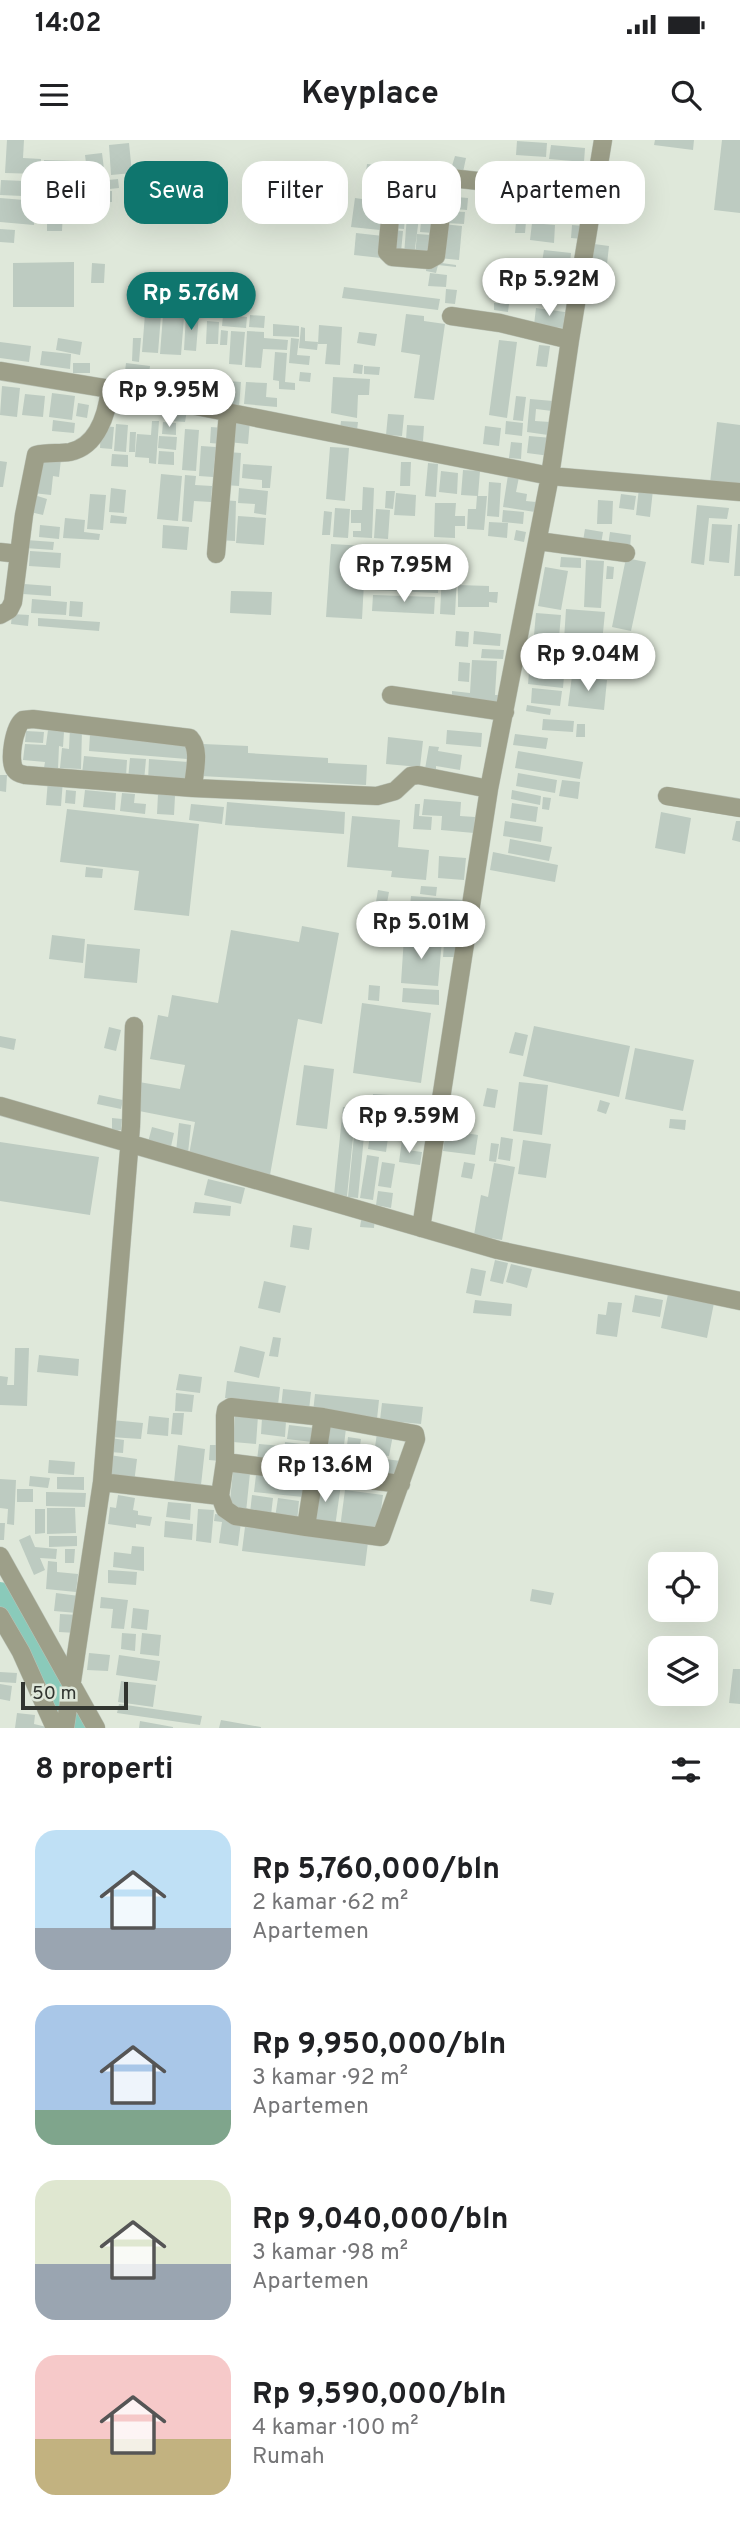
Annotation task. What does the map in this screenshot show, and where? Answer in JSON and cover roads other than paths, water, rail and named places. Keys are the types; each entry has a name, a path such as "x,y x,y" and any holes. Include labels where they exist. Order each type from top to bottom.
{"street":[{"path":"600,161 603,140"},
{"path":"389,224 387,252 391,257 429,260 436,256 440,224"},
{"path":"421,1228 489,789 550,476 590,224"},
{"path":"451,317 500,323 570,340"},
{"path":"0,371 110,389 550,476 740,492"},
{"path":"0,614 9,610 13,602 36,455 72,452 93,439 108,410 110,389"},
{"path":"216,554 228,412"},
{"path":"538,541 626,553"},
{"path":"0,552 19,555"},
{"path":"391,695 505,712"},
{"path":"193,788 196,752 190,738 33,719 23,720 7,735 13,768 17,773 193,788 377,796 395,791 411,776 418,775 489,789"},
{"path":"667,796 740,808"},
{"path":"65,1728 102,1482 129,1144 134,1026"},
{"path":"0,1106 498,1250 740,1301"},
{"path":"230,1407 323,1417 415,1434 416,1439 381,1537 235,1516 225,1508 220,1496 225,1462 226,1410 230,1407"},
{"path":"306,1527 323,1417"},
{"path":"225,1462 401,1483"},
{"path":"102,1482 220,1496"},
{"path":"0,1556 72,1691 96,1728"},
{"path":"0,1616 21,1652 55,1728"}],"waterway":[{"path":"0,1595 77,1728"}]}
